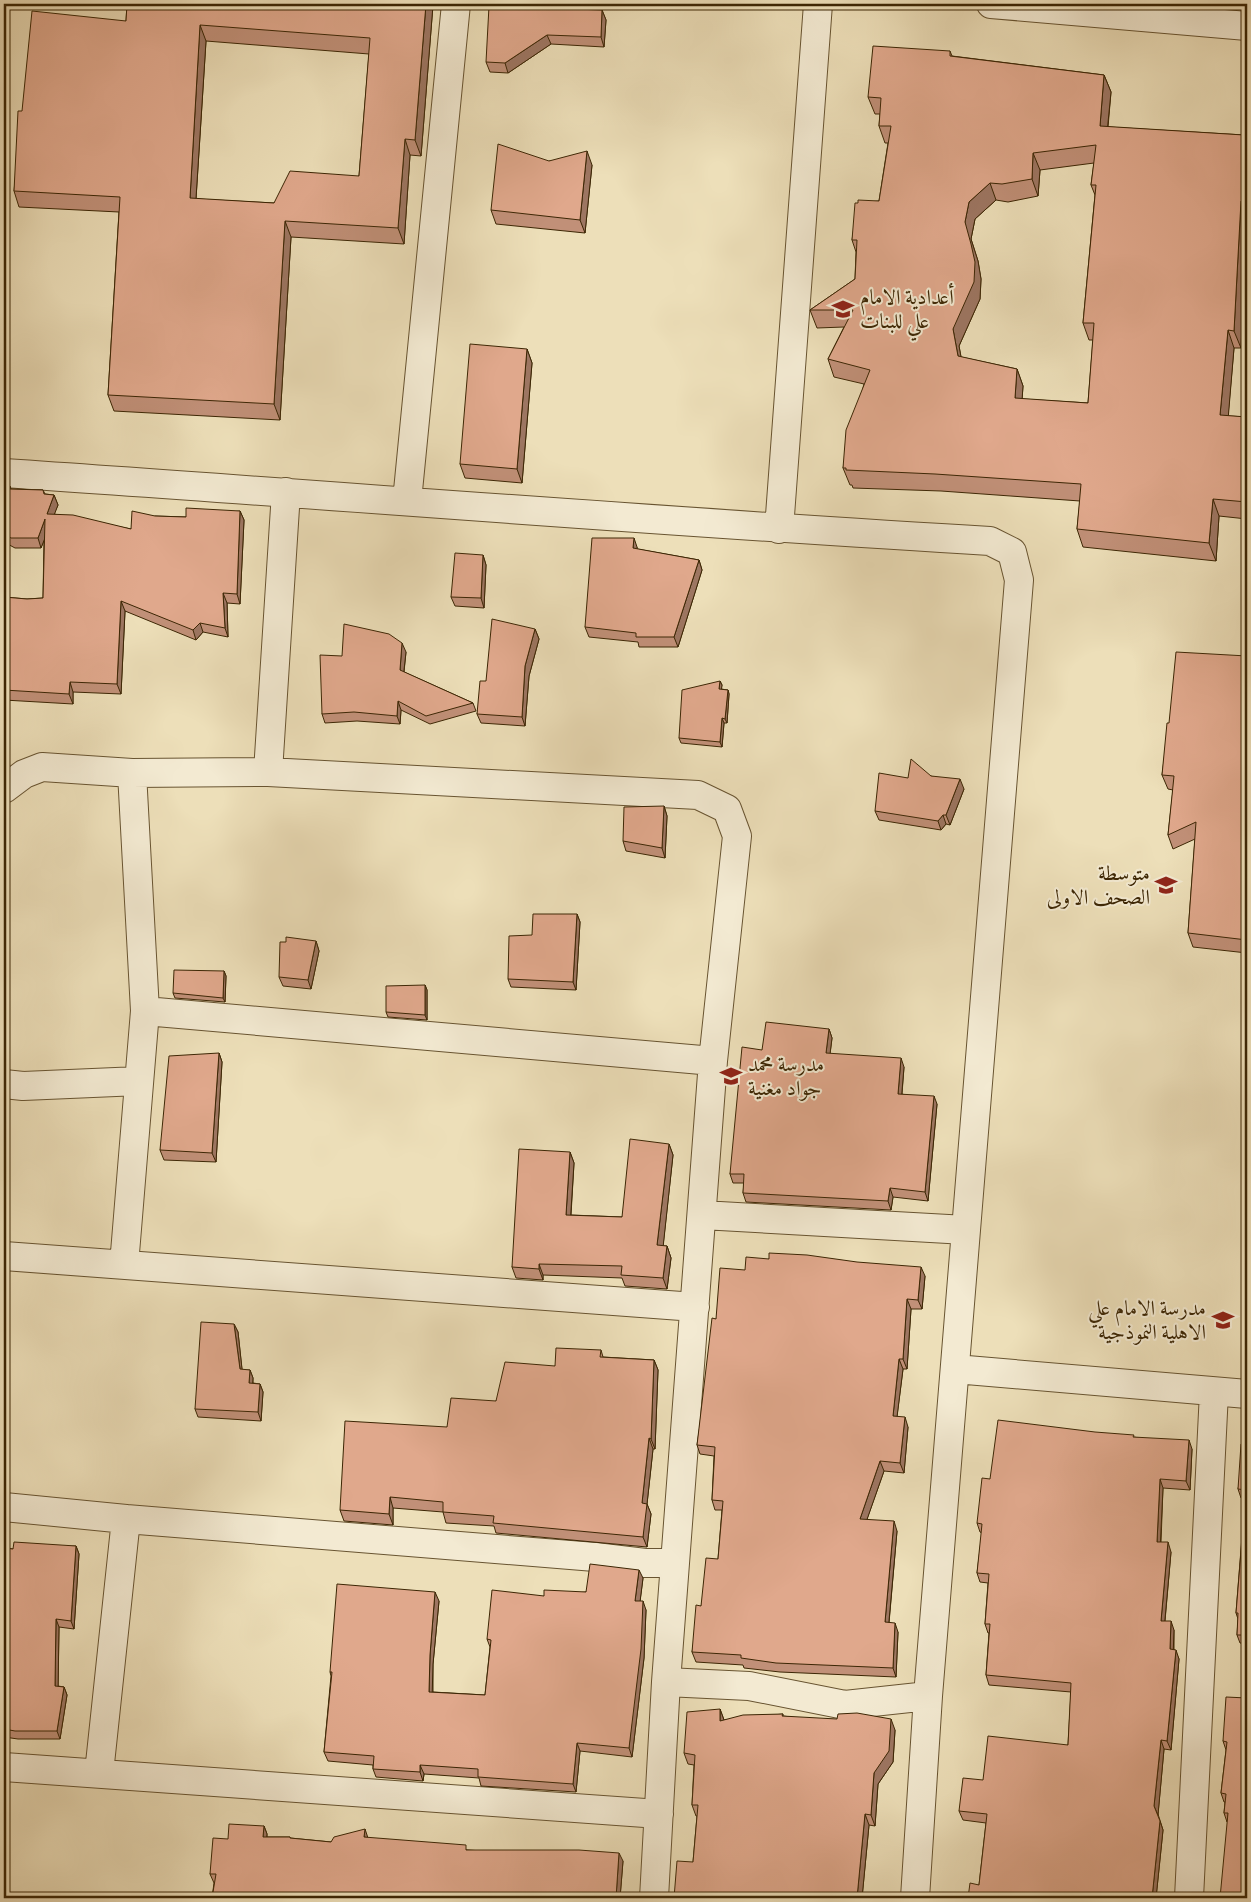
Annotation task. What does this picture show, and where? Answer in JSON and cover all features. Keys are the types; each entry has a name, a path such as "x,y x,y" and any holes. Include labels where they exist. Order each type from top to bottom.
{"street":[{"path":"406,500 456,4"},
{"path":"779,529 818,4"},
{"path":"991,4 1024,5 1247,26"},
{"path":"4,473 406,500 779,529 990,541 1012,552 1019,580 928,1696 915,1898"},
{"path":"268,772 286,492"},
{"path":"4,789 24,774 42,767 132,773 268,772 698,795 727,809 737,836 713,1061 666,1682 654,1898"},
{"path":"124,1265 145,1011 132,773"},
{"path":"145,1011 713,1061"},
{"path":"4,1084 23,1086 139,1080"},
{"path":"702,1216 966,1230"},
{"path":"4,1256 695,1306"},
{"path":"955,1369 1247,1394"},
{"path":"1189,1898 1214,1392"},
{"path":"4,1507 126,1519 585,1556 645,1563 675,1563"},
{"path":"99,1773 126,1519"},
{"path":"666,1682 749,1686 845,1705 928,1696"},
{"path":"4,1767 659,1814"}],"building":[{"path":"127,4 426,4 415,140 405,139 398,228 285,221 274,404 108,395 120,197 14,191 18,111 22,111 32,11 126,21","holes":["200,25 370,38 359,176 290,171 274,203 190,198"]},
{"path":"489,6 602,10 601,37 547,35 505,63 486,62"},
{"path":"873,46 950,51 950,56 1104,75 1100,126 1244,135 1247,104 1247,201 1241,201 1234,331 1228,330 1220,415 1247,417 1247,502 1213,499 1209,543 1077,529 1081,484 846,470 846,468 843,468 846,430 870,370 828,359 853,310 810,310 855,279 857,240 852,240 855,203 858,203 858,200 879,201 891,126 879,126 881,98 868,97","holes":["1096,145 1091,185 1096,185 1083,323 1094,323 1088,403 1015,398 1017,369 958,356 953,329 974,282 975,262 965,222 969,202 990,183 1002,184 1032,179 1033,153"]},
{"path":"498,144 549,161 587,151 580,220 491,210"},
{"path":"470,344 527,349 517,469 460,464"},
{"path":"4,486 10,486 10,489 43,490 44,494 54,495 47,514 73,515 131,529 132,511 155,516 186,517 186,508 240,511 237,594 223,593 225,628 200,623 193,630 121,601 117,684 70,682 69,694 4,690 4,597 43,598 45,519 38,538 11,538 4,534"},
{"path":"592,538 634,538 633,548 699,560 674,637 636,637 636,633 585,627"},
{"path":"455,553 483,555 481,598 451,597"},
{"path":"492,619 535,629 525,666 522,717 477,714 480,681 486,681"},
{"path":"344,624 389,634 402,643 400,670 473,703 426,716 398,701 397,716 354,712 322,714 320,655 342,656"},
{"path":"1176,652 1247,656 1247,940 1188,933 1196,822 1168,835 1174,776 1162,775"},
{"path":"720,681 719,689 728,690 725,719 722,718 720,742 679,738 682,690"},
{"path":"911,759 931,776 960,779 946,815 943,815 938,821 875,811 879,773 908,778"},
{"path":"664,806 662,848 623,841 624,807"},
{"path":"533,914 577,914 573,982 508,979 509,936 532,935"},
{"path":"286,937 316,941 308,980 279,977 280,942 286,942"},
{"path":"174,970 224,971 223,998 173,993"},
{"path":"425,985 425,1015 386,1012 386,986"},
{"path":"766,1022 829,1029 826,1053 901,1058 898,1094 934,1096 925,1192 890,1188 888,1201 743,1193 744,1174 730,1174 742,1047 762,1050"},
{"path":"219,1053 212,1153 160,1150 169,1056"},
{"path":"630,1139 669,1144 657,1245 667,1246 663,1278 621,1275 622,1266 539,1264 539,1269 512,1267 519,1149 570,1152 566,1215 622,1217"},
{"path":"769,1253 921,1267 918,1300 907,1299 903,1359 899,1359 893,1416 905,1417 900,1463 880,1461 860,1519 894,1521 885,1622 895,1623 893,1668 776,1663 741,1658 741,1655 692,1652 696,1605 701,1606 706,1558 718,1559 723,1501 712,1500 715,1447 697,1445 712,1318 716,1319 720,1268 745,1270 746,1257 769,1259"},
{"path":"201,1322 234,1324 240,1369 250,1370 249,1383 260,1384 258,1412 195,1409"},
{"path":"556,1348 601,1350 600,1357 654,1360 651,1439 649,1438 642,1503 647,1504 643,1537 493,1523 494,1516 443,1512 443,1502 390,1497 389,1514 340,1510 345,1421 447,1427 451,1398 496,1401 505,1362 555,1366"},
{"path":"998,1420 1134,1435 1133,1437 1189,1440 1186,1481 1160,1479 1157,1542 1168,1542 1161,1621 1171,1621 1170,1649 1176,1650 1167,1741 1161,1740 1154,1806 1160,1821 1152,1898 968,1898 970,1883 979,1885 987,1814 959,1811 963,1778 983,1780 988,1736 1068,1745 1071,1683 986,1675 990,1624 985,1624 989,1574 977,1573 982,1524 977,1523 982,1478 990,1479"},
{"path":"1241,1444 1247,1444 1247,1635 1237,1635 1238,1613 1236,1613 1246,1490 1238,1489"},
{"path":"14,1542 76,1546 71,1621 56,1619 55,1686 64,1687 57,1731 15,1731 4,1729 4,1548 13,1549"},
{"path":"590,1564 639,1570 635,1601 643,1601 641,1649 629,1748 577,1743 573,1784 478,1777 478,1769 420,1765 420,1772 373,1769 374,1756 324,1752 332,1672 330,1672 337,1584 435,1592 429,1692 485,1695 491,1640 487,1639 492,1590 544,1596 544,1590 586,1592"},
{"path":"1226,1697 1247,1698 1247,1898 1220,1898 1228,1813 1224,1813 1226,1794 1221,1793 1227,1742 1223,1741"},
{"path":"720,1709 720,1721 743,1715 783,1714 782,1716 837,1719 838,1714 857,1713 891,1719 889,1751 874,1773 871,1815 865,1814 857,1898 674,1898 677,1861 693,1862 698,1805 692,1805 695,1755 684,1753 687,1712"},
{"path":"229,1824 264,1826 263,1837 290,1837 331,1842 334,1837 365,1829 364,1837 466,1845 466,1850 579,1850 619,1853 616,1898 212,1898 216,1874 210,1874 213,1838 228,1839"}],"place":[{"name":"أعدادية الامام علي للبنات","path":"843,309"},
{"name":"متوسطة الصحف الاولى","path":"1166,885"},
{"name":"مدرسة محمد جواد مغنية","path":"731,1076"},
{"name":"مدرسة الامام علي الاهلية النموذجية","path":"1223,1320"}]}
